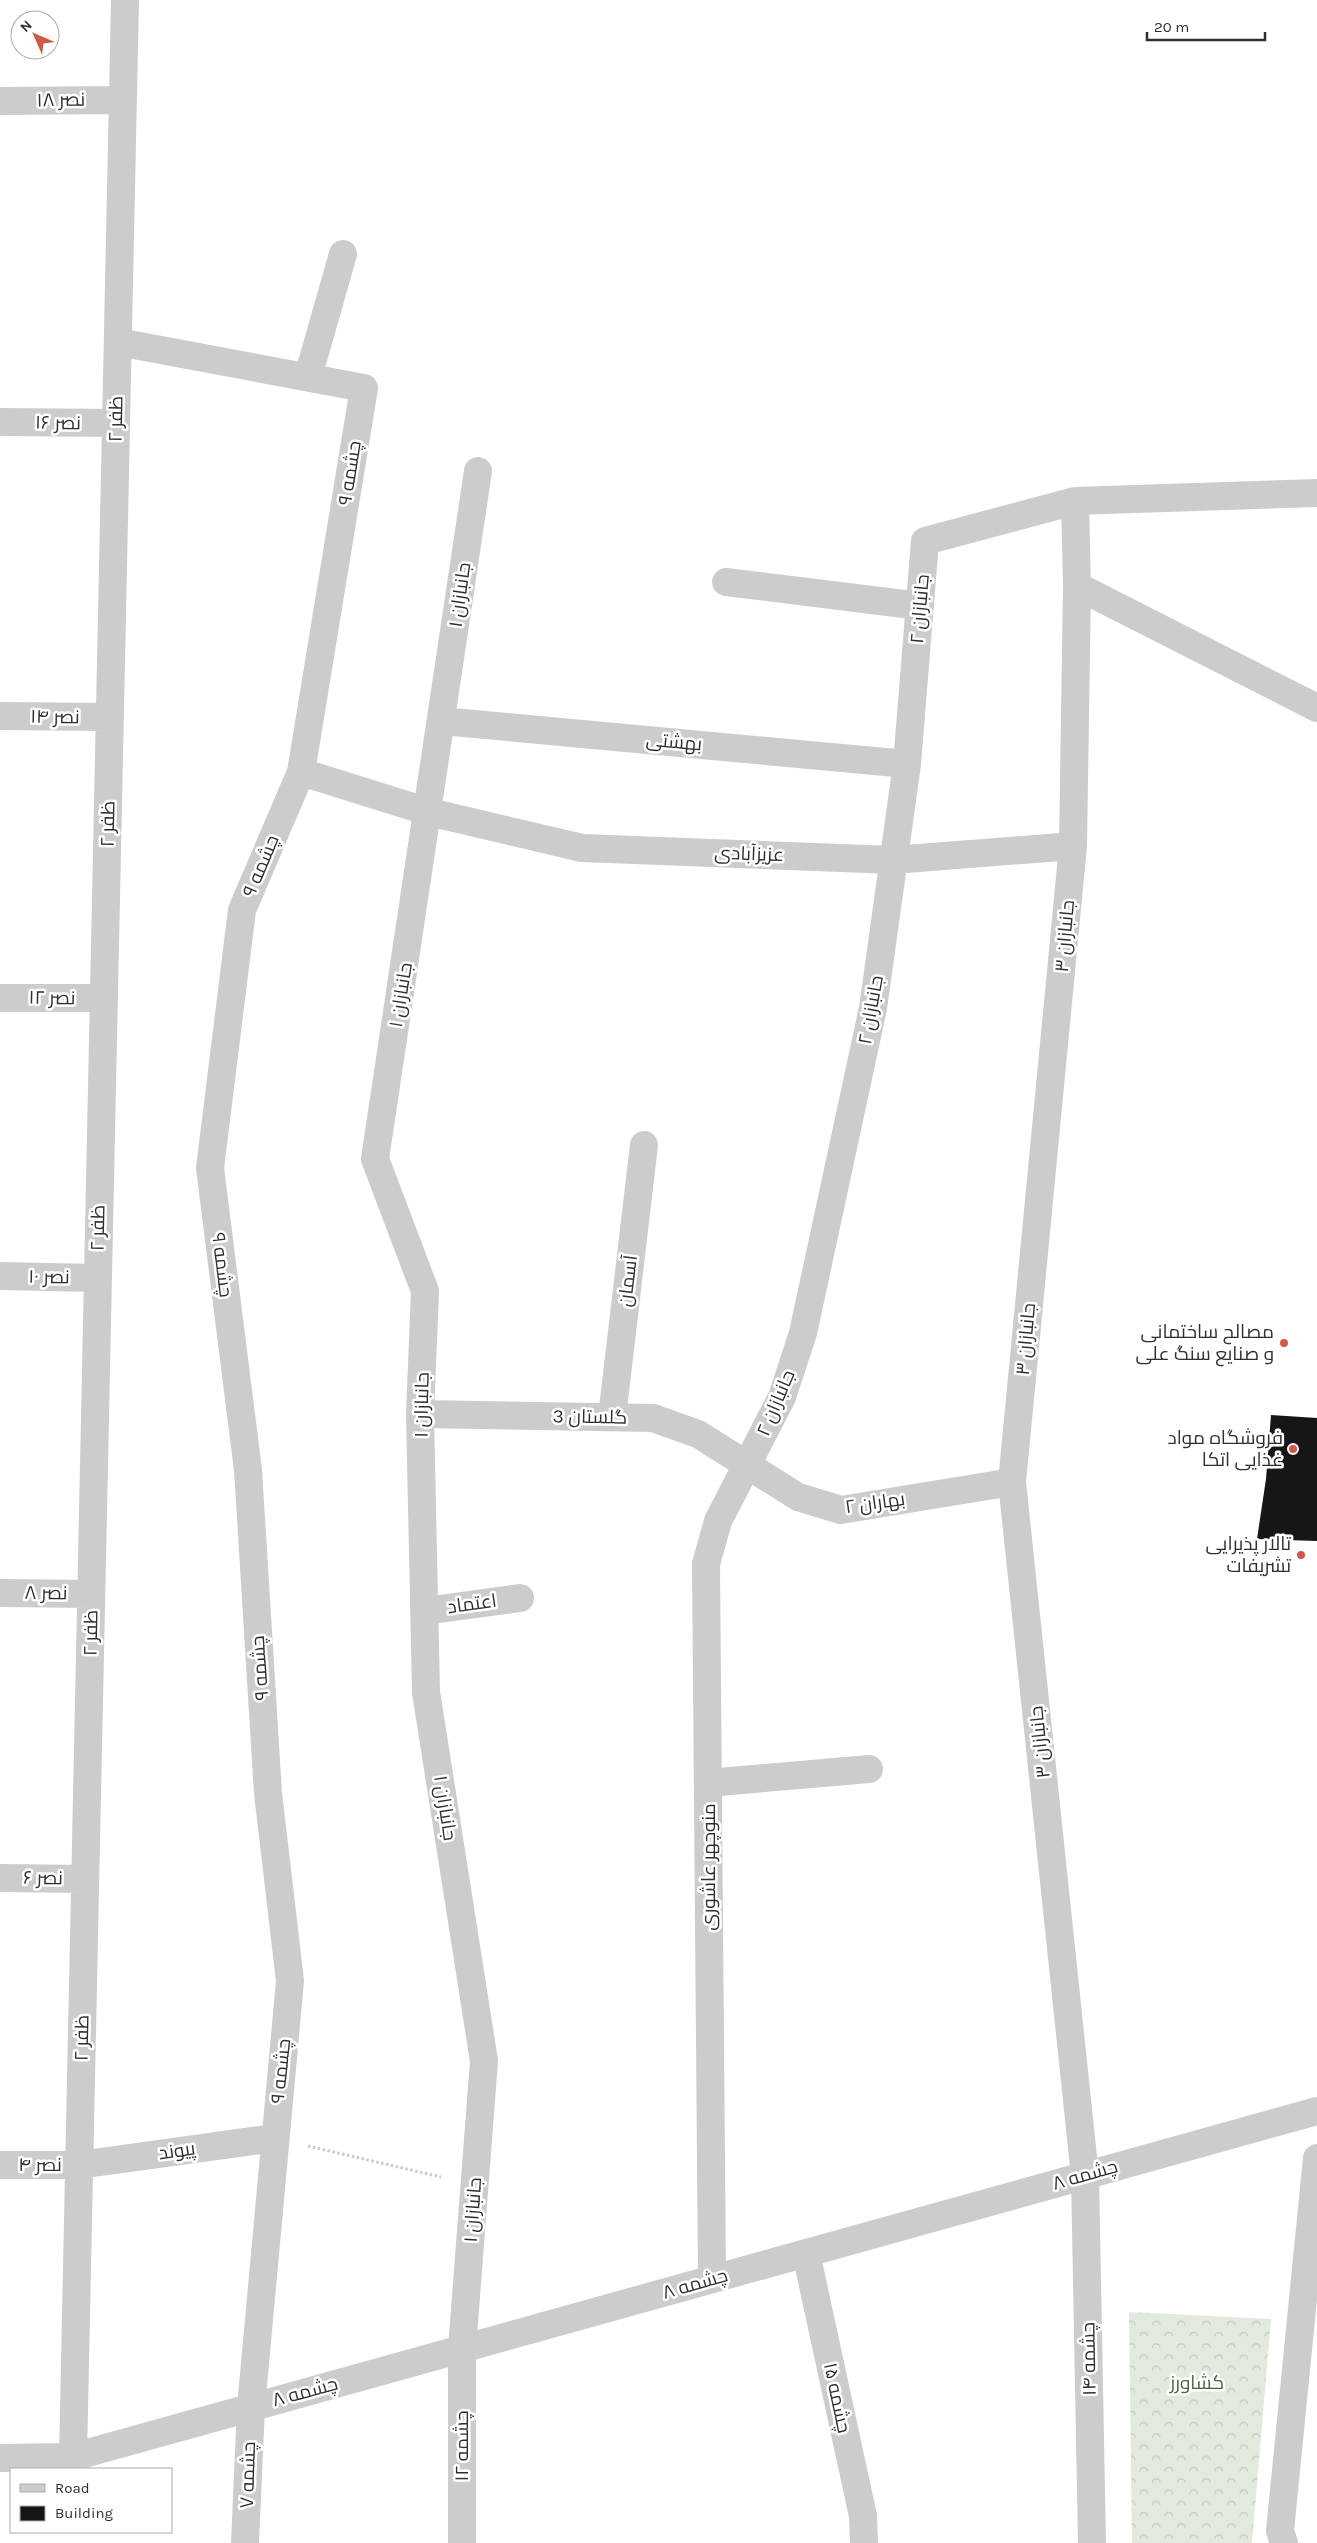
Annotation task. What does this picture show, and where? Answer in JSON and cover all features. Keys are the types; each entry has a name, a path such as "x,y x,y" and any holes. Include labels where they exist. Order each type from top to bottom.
{"street":[{"name":"ظفر ۲","path":"73,2457 125,0"},
{"name":"نصر ۱۸","path":"0,101 122,100"},
{"path":"308,377 343,254"},
{"name":"چشمه ۹","path":"118,342 364,388 301,772 242,910 210,1168 248,1470 268,1793 290,1980 274,2138 251,2407"},
{"name":"نصر ۱۶","path":"0,422 116,423"},
{"name":"جانبازان ۱","path":"462,2349 484,2061 426,1692 420,1414 424,1291 375,1159 429,812 478,471"},
{"path":"1075,501 1317,493"},
{"name":"جانبازان ۲","path":"748,1465 782,1397 803,1333 873,1008 906,764 925,541 1075,501"},
{"name":"جانبازان ۳","path":"1075,501 1077,586 1074,846 1012,1482 1085,2176"},
{"path":"726,582 920,606"},
{"path":"1077,586 1317,708"},
{"name":"نصر ۱۴","path":"0,716 110,717"},
{"name":"بهشتی","path":"442,721 906,764"},
{"name":"عزیزآبادی","path":"301,772 429,812 582,848 893,860 1074,846"},
{"name":"نصر ۱۲","path":"0,998 104,998"},
{"name":"آسمان","path":"612,1417 644,1145"},
{"name":"نصر ۱۰","path":"0,1276 97,1278"},
{"name":"گلستان 3","path":"420,1414 653,1418 698,1434 748,1465"},
{"name":"بهاران ۲","path":"748,1465 798,1497 841,1510 1012,1482"},
{"name":"منوچهر عاشوری","path":"712,2279 706,1564 718,1521 748,1465"},
{"name":"نصر ۸","path":"0,1593 91,1594"},
{"name":"اعتماد","path":"425,1611 520,1598"},
{"path":"708,1783 869,1769"},
{"name":"نصر ۶","path":"0,1878 85,1879"},
{"name":"چشمه ۸","path":"0,2458 73,2457 1317,2111"},
{"name":"پیوند","path":"79,2165 274,2138"},
{"path":"1284,2543 1280,2531 1317,2158"},
{"name":"نصر ۴","path":"0,2165 79,2165"},
{"name":"چشمه ۱۴","path":"1085,2176 1092,2543"},
{"name":"چشمه ۱۵","path":"806,2253 863,2516 864,2543"},
{"name":"چشمه ۱۲","path":"462,2349 462,2543"},
{"name":"چشمه ۷","path":"245,2543 251,2407"}],"path":[{"path":"274,2138 475,2185"}],"green space":[{"name":"کشاورز","path":"1129,2312 1271,2319 1252,2543 1132,2543"}],"building":[{"name":"فروشگاه مواد غذایی اتکا","path":"1271,1415 1317,1418 1317,1541 1257,1539 1266,1479"}],"place":[{"name":"مصالح ساختمانی و صنایع سنگ علی","path":"1284,1343"},
{"name":"فروشگاه مواد غذایی اتکا","path":"1293,1449"},
{"name":"تالار پذیرایی تشریفات","path":"1301,1555"}]}
